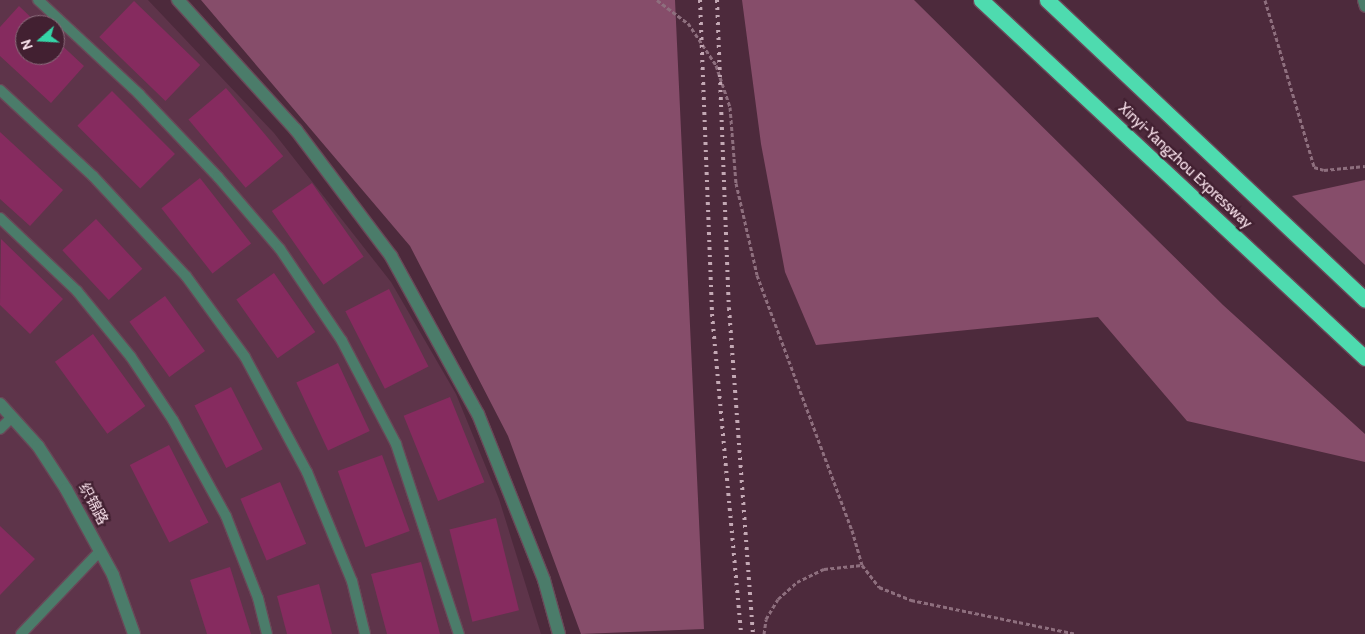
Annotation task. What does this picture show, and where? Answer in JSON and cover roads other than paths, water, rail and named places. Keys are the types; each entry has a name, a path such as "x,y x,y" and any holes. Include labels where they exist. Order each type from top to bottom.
{"highway":[{"name":"Xinyi-Yangzhou Expressway","path":"981,0 1365,358"},
{"name":"Xinyi-Yangzhou Expressway","path":"1047,0 1365,300"}],"street":[{"path":"178,0 296,130 391,256 478,414 544,580 559,634"},
{"name":"织锦路","path":"0,404 38,446 66,489 113,575 134,634"}],"lane":[{"path":"38,0 139,94 218,177 280,249 342,341 396,444 459,634"},
{"path":"1363,0 1365,7"},
{"path":"0,90 93,176 186,276 245,357 307,472 352,581 365,634"},
{"path":"0,218 77,291 131,357 173,420 226,516 258,598 268,634"},
{"path":"0,429 12,417"},
{"path":"21,634 99,552"}],"railway":[{"path":"700,0 712,314 741,634"},
{"path":"717,0 729,308 753,634"}]}
